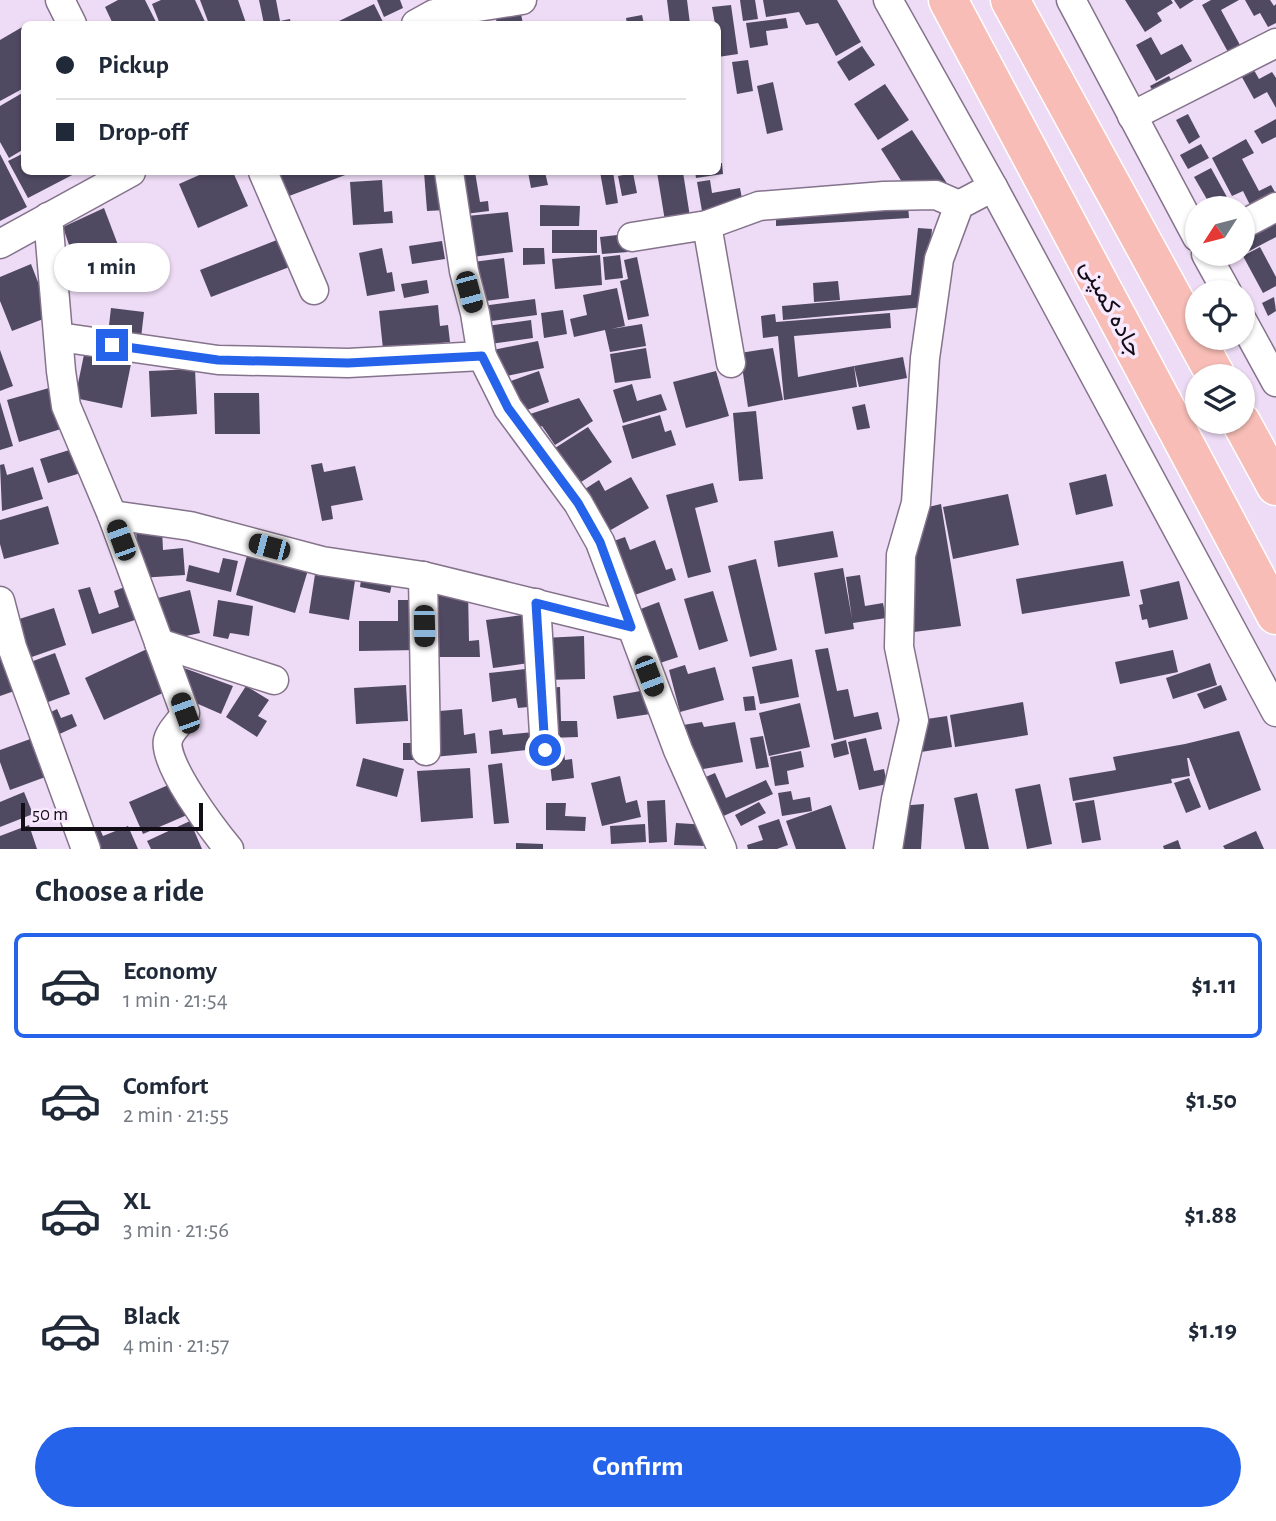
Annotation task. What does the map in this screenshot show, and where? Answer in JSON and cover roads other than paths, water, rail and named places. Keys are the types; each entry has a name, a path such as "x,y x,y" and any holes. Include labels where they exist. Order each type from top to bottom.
{"highway":[{"name":"جاده کمپنی","path":"948,0 1276,615"},
{"path":"1010,0 1209,364"},
{"path":"1248,434 1276,486"}],"street":[{"path":"60,0 70,21"},
{"path":"424,21 434,14 464,4 522,0"},
{"path":"888,0 993,187 1276,712"},
{"path":"1071,0 1185,215"},
{"path":"1132,117 1276,43"},
{"path":"0,244 125,175"},
{"path":"264,175 314,290"},
{"path":"449,175 464,271 482,356 508,408 578,503 600,542 677,750 722,849"},
{"path":"888,849 914,720 900,647 901,555 916,503 926,358 939,258 959,205 993,187"},
{"path":"632,237 707,225 759,205 936,195 959,205"},
{"path":"1255,218 1276,207"},
{"path":"48,217 66,406 112,514 185,713 167,743 172,763 202,816 229,849"},
{"path":"707,225 731,363"},
{"path":"59,337 218,360 348,363 482,356"},
{"path":"1255,342 1275,376"},
{"path":"112,514 190,526 322,561 423,576 631,627"},
{"path":"423,576 426,751"},
{"path":"0,601 12,647 86,849"},
{"path":"536,603 545,750"},
{"path":"159,642 274,680"}]}
